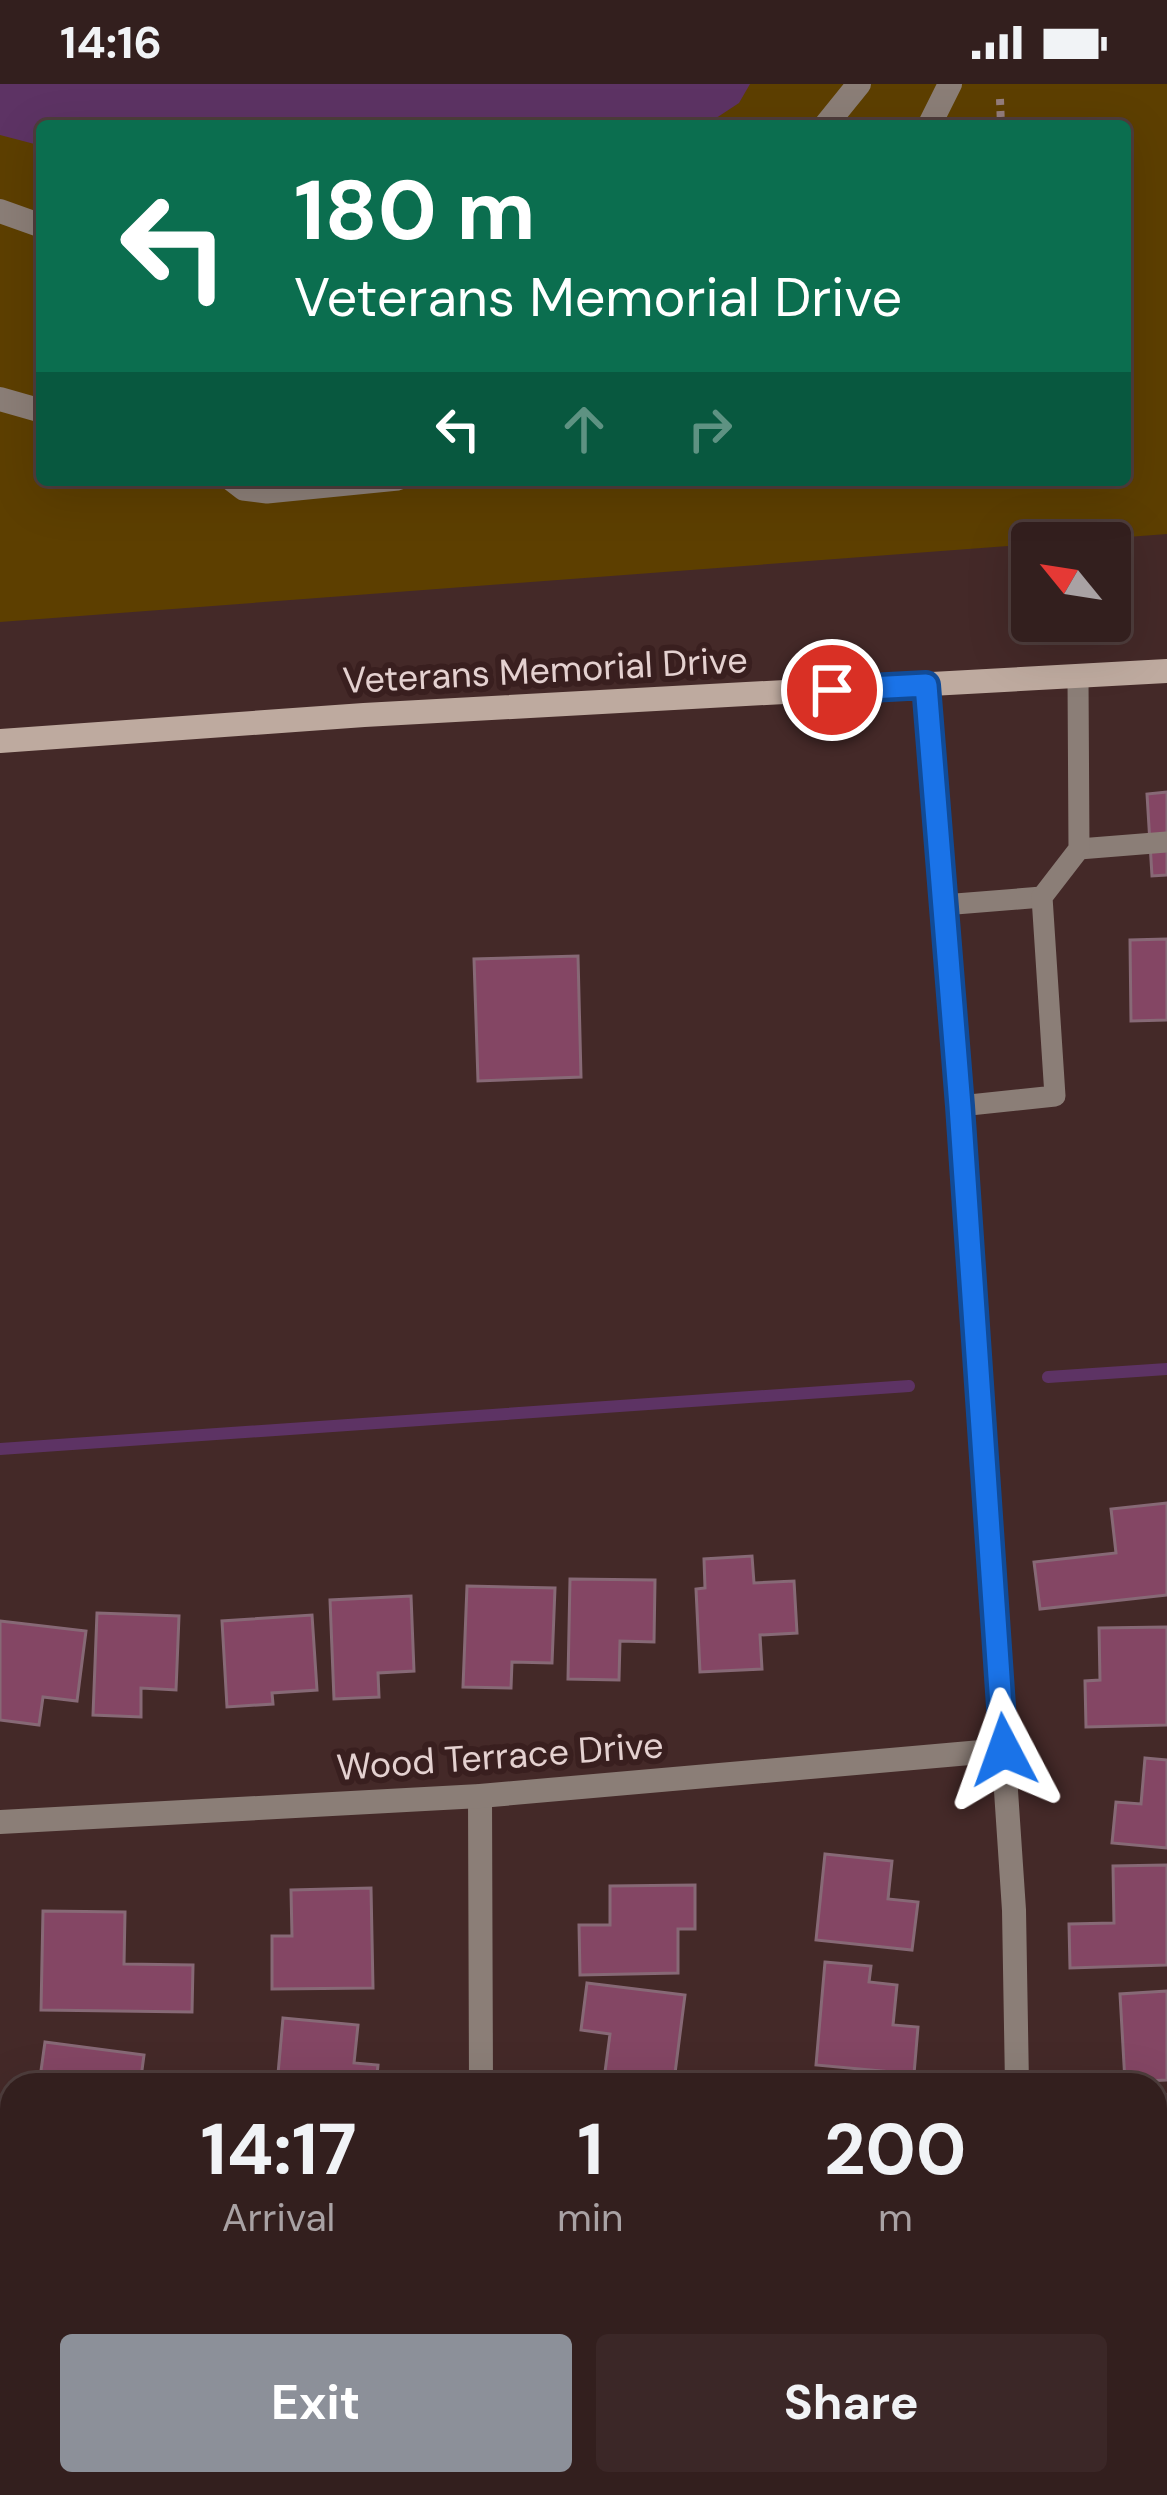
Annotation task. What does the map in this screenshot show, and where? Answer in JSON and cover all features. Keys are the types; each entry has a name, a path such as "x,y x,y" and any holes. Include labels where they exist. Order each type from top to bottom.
{"main road":[{"name":"Veterans Memorial Drive","path":"0,741 364,715 1167,671"}],"street":[{"path":"831,120 859,84"},
{"path":"932,120 950,84"},
{"path":"0,211 36,224"},
{"path":"0,399 36,409"},
{"path":"926,685 1015,1910 1017,2073"},
{"name":"Wood Terrace Drive","path":"0,1822 480,1796 1004,1750"},
{"path":"480,1796 481,2073"}],"lane":[{"path":"238,486 254,493 332,486"},
{"path":"960,1106 1055,1096 1042,897 1079,850 1078,678"},
{"path":"1079,850 1167,842"},
{"path":"944,905 1042,897"}],"path":[{"path":"1000,99 1001,120"}],"shaded area":[{"path":"0,84 1167,84 1167,534 1131,537 1131,522 1011,522 1011,546 0,622"},
{"path":"0,84 750,84 739,103 713,120 36,120 36,144 0,135"}],"building":[{"path":"1167,792 1167,875 1152,876 1147,794"},
{"path":"1167,939 1167,1020 1131,1021 1130,940"},
{"path":"578,956 581,1077 478,1081 474,959"},
{"path":"1167,1503 1167,1595 1040,1609 1034,1562 1116,1553 1111,1509"},
{"path":"752,1556 754,1583 794,1581 797,1633 760,1635 762,1669 700,1672 696,1589 705,1588 704,1559"},
{"path":"570,1579 655,1580 654,1642 620,1641 619,1680 568,1679"},
{"path":"467,1586 555,1588 552,1663 512,1662 511,1688 463,1687"},
{"path":"411,1596 414,1671 378,1673 379,1697 334,1699 330,1600"},
{"path":"97,1613 179,1616 176,1690 141,1688 141,1717 93,1715"},
{"path":"312,1615 317,1690 272,1693 273,1704 227,1707 222,1621"},
{"path":"0,1621 86,1631 77,1701 43,1697 39,1725 0,1720"},
{"path":"1167,1627 1167,1725 1086,1727 1085,1681 1100,1680 1099,1628"},
{"path":"1145,1758 1167,1760 1167,1848 1112,1843 1116,1802 1141,1804"},
{"path":"825,1854 892,1861 888,1899 918,1902 912,1950 816,1940"},
{"path":"1167,1865 1167,1965 1070,1968 1069,1924 1114,1923 1113,1866"},
{"path":"695,1885 695,1929 678,1929 678,1973 580,1975 579,1925 610,1925 610,1886"},
{"path":"371,1888 373,1988 272,1989 272,1936 292,1936 291,1890"},
{"path":"43,1911 125,1912 124,1964 193,1965 192,2012 41,2010"},
{"path":"825,1962 871,1966 869,1982 897,1985 893,2025 918,2027 914,2073 816,2065"},
{"path":"587,1983 685,1995 675,2073 605,2072 610,2034 581,2030"},
{"path":"1167,1991 1167,2073 1124,2073 1120,1994"},
{"path":"283,2018 358,2025 354,2063 378,2065 377,2073 278,2073"},
{"path":"45,2042 144,2055 142,2073 41,2073"}],"waterway":[{"path":"1048,1377 1167,1369"},
{"path":"0,1449 909,1386"}],"route":[{"path":"832,690 926,685 1004,1750"}]}
